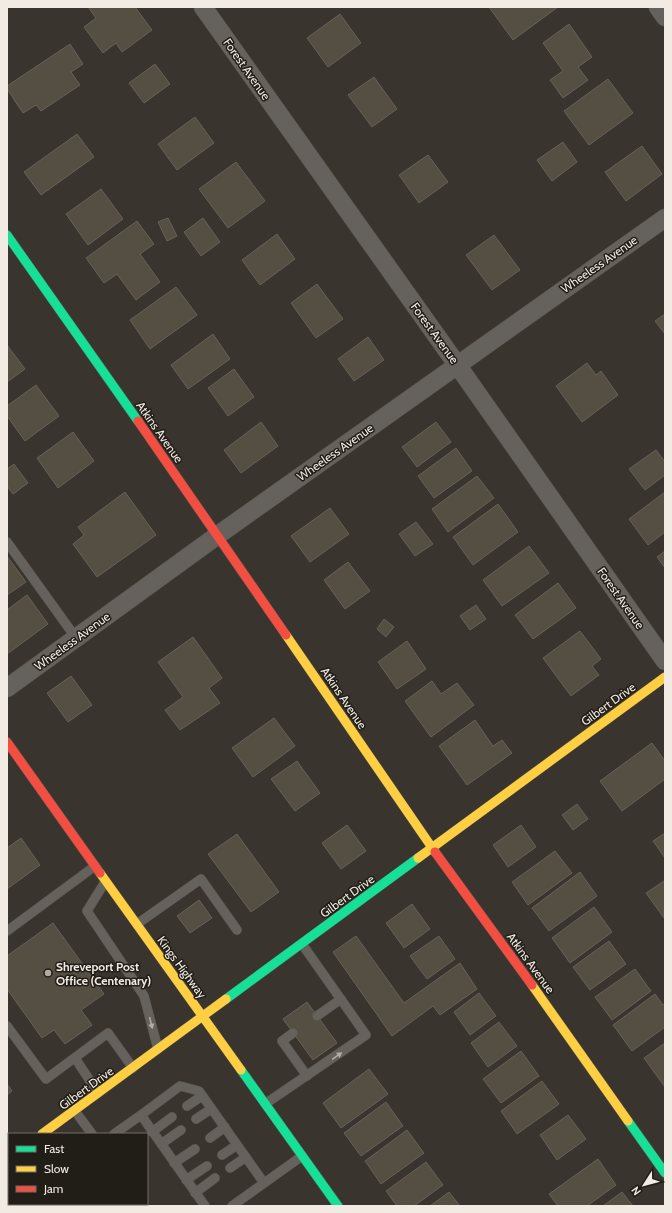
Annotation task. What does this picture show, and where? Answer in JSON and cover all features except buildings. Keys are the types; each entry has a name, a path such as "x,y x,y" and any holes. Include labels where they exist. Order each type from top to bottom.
{"street":[{"name":"Forest Avenue","path":"203,7 665,661"},
{"path":"658,7 665,17"},
{"name":"Wheeless Avenue","path":"7,688 218,535 665,218"},
{"name":"Atkins Avenue","path":"7,236 218,535 432,848 510,954 665,1173"},
{"name":"Gilbert Drive","path":"43,1133 665,677"},
{"name":"Kings Highway","path":"7,742 338,1206"}],"lane":[{"path":"7,542 76,638"},
{"path":"7,930 95,866"},
{"path":"137,924 201,879 237,930"},
{"path":"106,880 87,911 144,996 158,1050"},
{"path":"265,1104 366,1035 302,944"},
{"path":"317,1016 341,999"},
{"path":"7,1026 46,1079 108,1033 133,1068"},
{"path":"293,1033 282,1041 307,1076"},
{"path":"75,1058 98,1093"},
{"path":"115,1133 180,1086 199,1091 264,1183"},
{"path":"187,1106 202,1096"},
{"path":"196,1119 211,1109"},
{"path":"75,1111 91,1133"},
{"path":"141,1115 205,1206"},
{"path":"152,1132 172,1117"},
{"path":"210,1138 225,1127"},
{"path":"161,1144 181,1130"},
{"path":"222,1155 237,1145"},
{"path":"174,1163 194,1149"},
{"path":"232,1206 302,1156"},
{"path":"230,1168 246,1157"},
{"path":"186,1180 207,1166"},
{"path":"195,1193 215,1178"}],"traffic: fast":[{"path":"7,235 138,421"},
{"path":"226,999 418,858"},
{"path":"241,1070 338,1206"},
{"path":"628,1121 665,1173"}],"traffic: slow":[{"path":"286,635 435,852"},
{"path":"418,858 665,677"},
{"path":"100,873 241,1070"},
{"path":"532,985 628,1121"},
{"path":"43,1133 226,999"}],"traffic: jam":[{"path":"138,421 286,635"},
{"path":"7,742 100,873"},
{"path":"435,852 532,985"}],"place":[{"name":"Shreveport Post Office (Centenary)","path":"48,973"}]}
